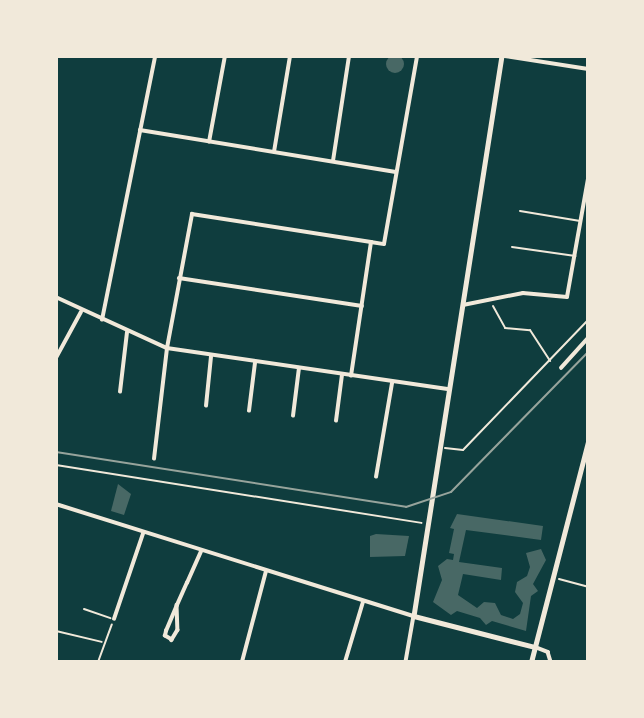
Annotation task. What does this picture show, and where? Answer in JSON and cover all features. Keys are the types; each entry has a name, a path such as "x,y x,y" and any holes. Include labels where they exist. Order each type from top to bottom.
{"main road":[{"path":"531,662 551,576 588,441"}],"street":[{"path":"102,320 155,56"},
{"path":"209,142 225,56"},
{"path":"274,152 290,56"},
{"path":"333,162 349,56"},
{"path":"154,458 167,348 192,214 384,244 417,56"},
{"path":"406,662 503,56 588,69"},
{"path":"140,130 397,172"},
{"path":"463,305 523,293 567,297 588,179"},
{"path":"351,376 371,242"},
{"path":"179,278 362,306"},
{"path":"56,297 81,312 167,348 342,376 450,389"},
{"path":"56,358 81,312"},
{"path":"120,392 127,332"},
{"path":"561,368 588,338"},
{"path":"206,406 211,357"},
{"path":"249,411 255,363"},
{"path":"293,416 299,368"},
{"path":"336,421 342,376"},
{"path":"376,477 392,383"},
{"path":"56,504 143,534 363,602 535,647 548,652 551,662"},
{"path":"114,619 143,534"},
{"path":"177,605 178,630 172,640 165,636 177,605 201,551"},
{"path":"242,662 266,571"},
{"path":"345,662 363,602"}],"lane":[{"path":"520,211 582,221"},
{"path":"512,247 576,256"}],"path":[{"path":"491,299 502,325 530,330 539,351 550,361"},
{"path":"446,448 463,450 588,320"},
{"path":"56,465 427,524"},
{"path":"551,576 588,587"},
{"path":"84,609 114,619 98,662"},
{"path":"56,631 104,643"}],"building":[{"path":"395,55 401,58 404,64 401,70 395,73 389,70 386,64 389,58"},
{"path":"118,484 131,494 124,515 111,511"},
{"path":"457,514 543,526 541,540 466,530 459,562 502,568 501,580 463,574 458,595 477,608 484,602 495,603 501,615 513,619 520,614 523,603 515,592 517,582 527,576 530,567 526,553 541,549 546,560 533,584 538,591 531,596 526,631 492,621 486,625 480,618 457,611 451,615 433,602 442,580 438,566 447,559 453,560 454,554 449,553 454,529 450,528"},
{"path":"370,536 409,536 405,556 370,557"}],"tram line":[{"path":"56,452 406,507 451,492 588,352"}]}
